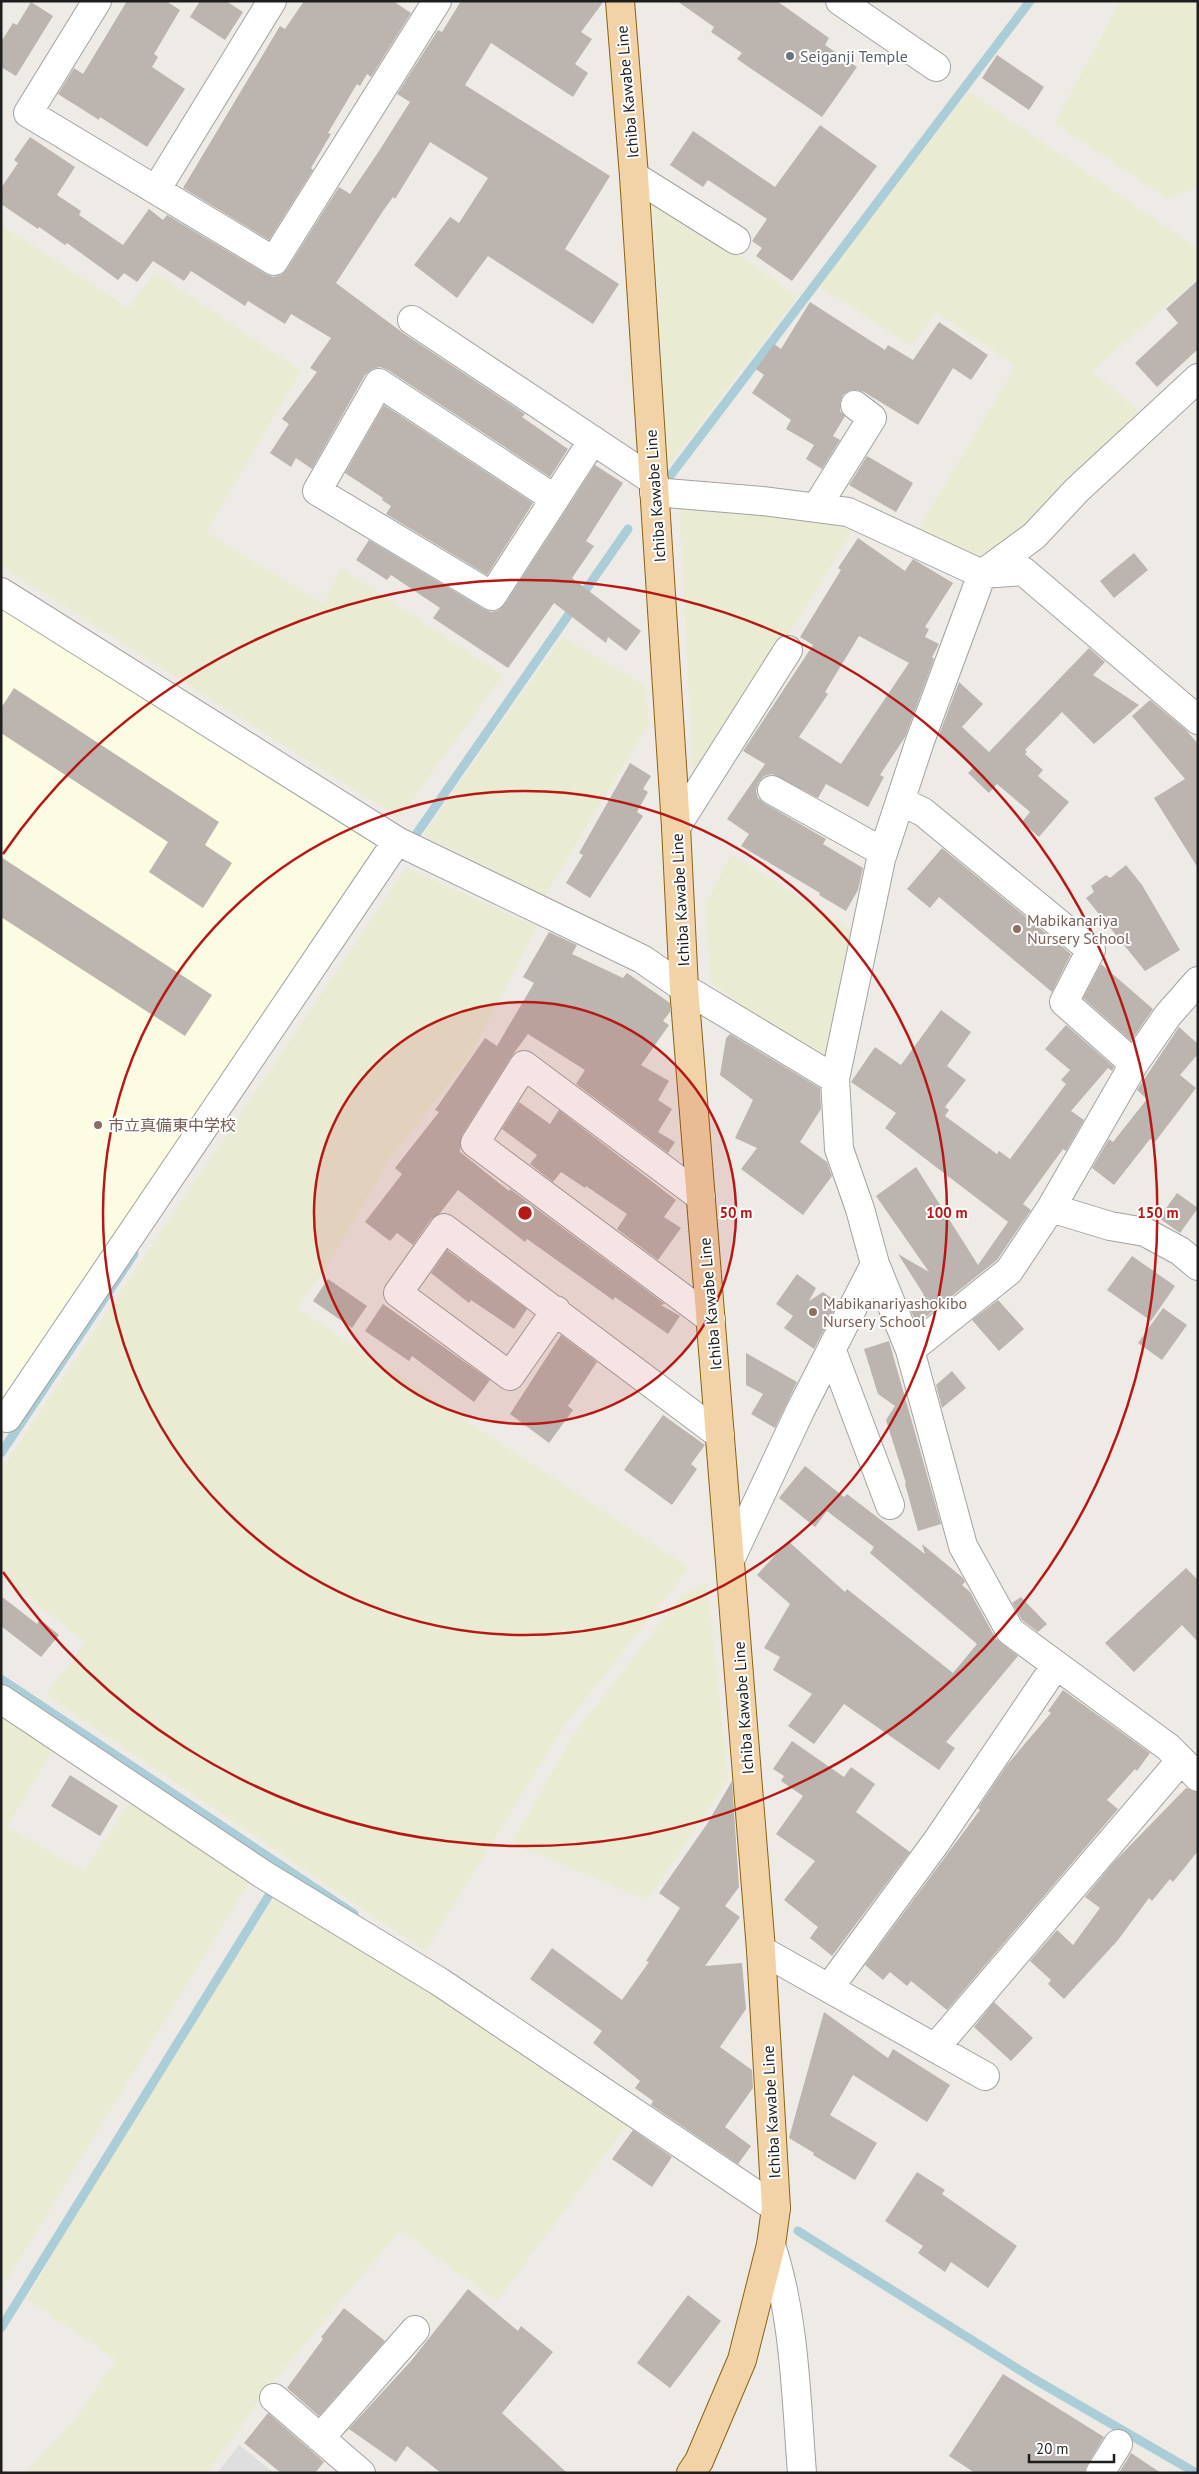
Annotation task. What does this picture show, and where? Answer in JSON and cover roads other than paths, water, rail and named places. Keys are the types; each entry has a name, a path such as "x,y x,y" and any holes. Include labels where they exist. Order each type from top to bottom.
{"main road":[{"name":"Ichiba Kawabe Line","path":"620,1 634,176 676,827 684,988 762,1950 776,2208 771,2245 742,2360 699,2461 691,2473"}],"street":[{"path":"98,1 28,112 274,261 436,1"},
{"path":"156,190 272,1"},
{"path":"840,1 936,67"},
{"path":"634,176 736,240"},
{"path":"412,320 593,440 654,486 848,512 982,574 1023,571 1198,720"},
{"path":"935,2048 1189,1769 1168,1747 1010,1632 963,1546 910,1350 875,1264 860,1209 839,1149 835,1078 883,852 930,714 982,574 1034,536 1078,490 1198,378"},
{"path":"555,499 379,382 317,491 492,596 555,499 593,440"},
{"path":"816,508 872,418 855,405"},
{"path":"1,592 397,841 642,959 684,988 835,1078"},
{"path":"676,827 788,650"},
{"path":"772,790 883,852"},
{"path":"900,801 923,812 1091,950 1064,1002 1134,1064"},
{"path":"1,1415 7,1418 397,841"},
{"path":"910,1350 1009,1271 1052,1208 1134,1064 1168,1015 1198,981"},
{"path":"701,1197 524,1065 475,1143 711,1319"},
{"path":"1052,1208 1110,1226 1145,1232 1180,1251 1198,1266"},
{"path":"556,1310 510,1376 398,1293 444,1228 556,1310 720,1435"},
{"path":"731,1558 800,1411 832,1352 875,1264"},
{"path":"832,1352 890,1505"},
{"path":"829,1988 937,1841 1056,1665"},
{"path":"1,1699 264,1875 440,1982 776,2208"},
{"path":"762,1950 985,2076"},
{"path":"771,2245 782,2279 789,2319 802,2473"},
{"path":"320,2438 415,2330"},
{"path":"274,2398 361,2473"},
{"path":"1100,2473 1118,2444"}],"waterway":[{"path":"670,476 1030,1"},
{"path":"417,833 628,529"},
{"path":"1,1453 134,1254"},
{"path":"1,1679 354,1914"},
{"path":"1,2328 271,1892"},
{"path":"798,2231 1034,2379 1196,2473"}],"place":[{"name":"Seiganji Temple","path":"790,56"},
{"name":"Mabikanariya Nursery School","path":"1017,929"},
{"name":"市立真備東中学校","path":"98,1125"},
{"name":"Mabikanariyashokibo Nursery School","path":"813,1312"}]}
